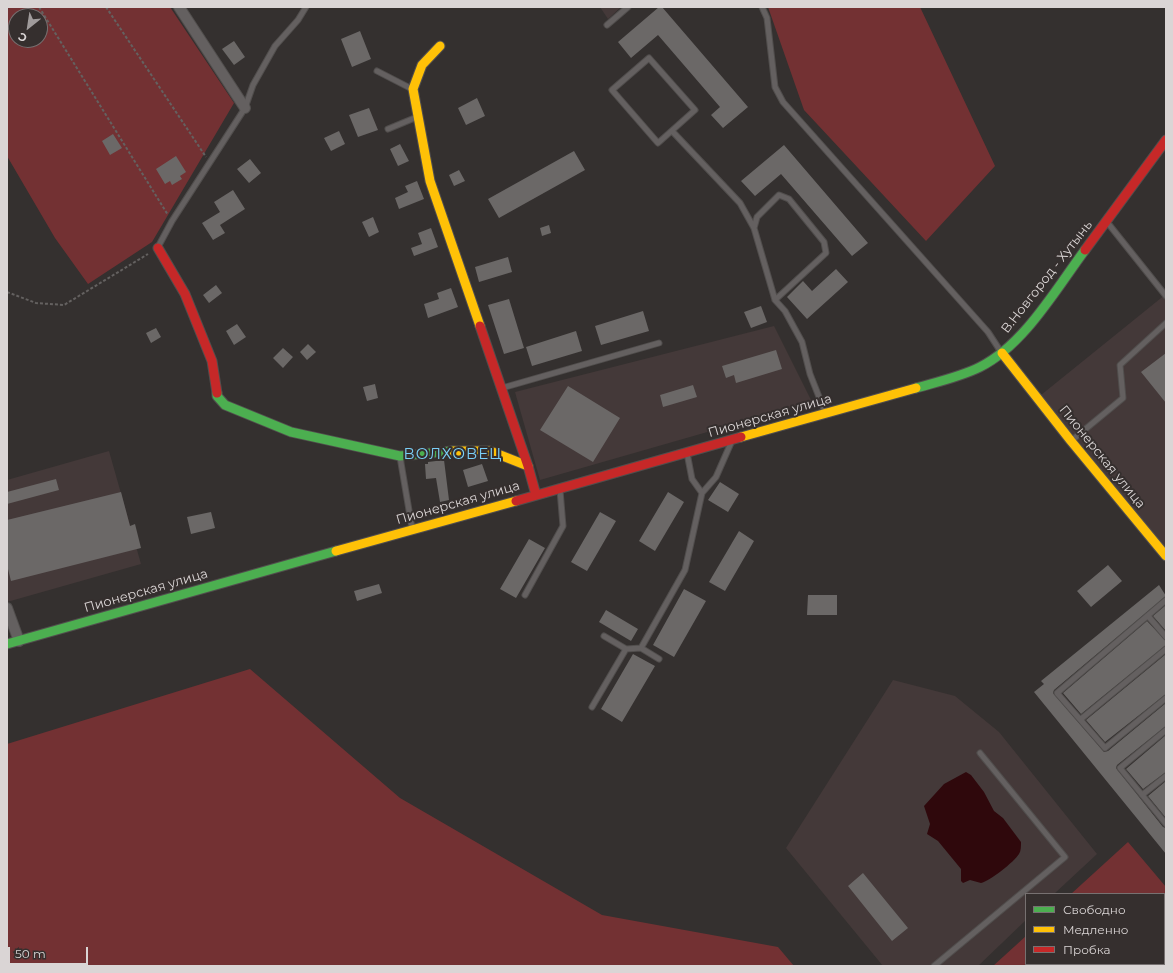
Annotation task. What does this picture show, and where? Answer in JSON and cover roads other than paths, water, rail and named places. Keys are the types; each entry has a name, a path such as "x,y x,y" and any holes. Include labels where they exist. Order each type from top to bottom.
{"street":[{"path":"179,7 245,108"},
{"path":"440,46 424,60 416,76 413,90 430,181 502,388 536,495"},
{"name":"В.Новгород - Хутынь","path":"916,388 961,375 980,367 1002,353 1032,321 1166,140"},
{"path":"158,248 184,294 212,361 220,401 232,408 258,417 291,432 400,456 448,451 490,451 528,466"},
{"name":"Пионерская улица","path":"1002,353 1071,441 1166,556"},
{"name":"Пионерская улица","path":"7,644 916,388"},
{"path":"7,608 19,641"}],"lane":[{"path":"158,248 172,221 245,108 253,84 275,46 298,20 306,7"},
{"path":"607,25 628,7"},
{"name":"Пионерская улица","path":"762,7 767,18 775,87 783,102 988,332 1002,353"},
{"path":"649,58 695,110 672,131 658,143 612,90 649,58"},
{"path":"377,70 413,90"},
{"path":"388,129 418,117"},
{"path":"672,131 740,203 754,228 775,300 785,311 802,342 810,374 826,413"},
{"path":"754,228 757,218 779,195 789,199 824,242 826,253 775,300"},
{"path":"1106,221 1166,296"},
{"path":"1071,441 1123,398 1120,365 1166,323"},
{"path":"502,388 659,343"},
{"path":"641,648 685,570 702,493 716,477 732,440"},
{"path":"686,453 692,479 702,493"},
{"path":"400,456 412,530"},
{"path":"525,596 563,526 560,489"},
{"path":"1166,600 1058,692 1105,748 1166,698"},
{"path":"1148,616 1166,637"},
{"path":"604,636 626,649 641,648 659,659"},
{"path":"592,707 626,649"},
{"path":"1081,719 1166,649"},
{"path":"1166,730 1120,768 1166,823"},
{"path":"934,966 1065,857 980,753"},
{"path":"1142,795 1166,776"}],"district":[{"name":"ВОЛХОВЕЦ","path":"453,455"}]}
